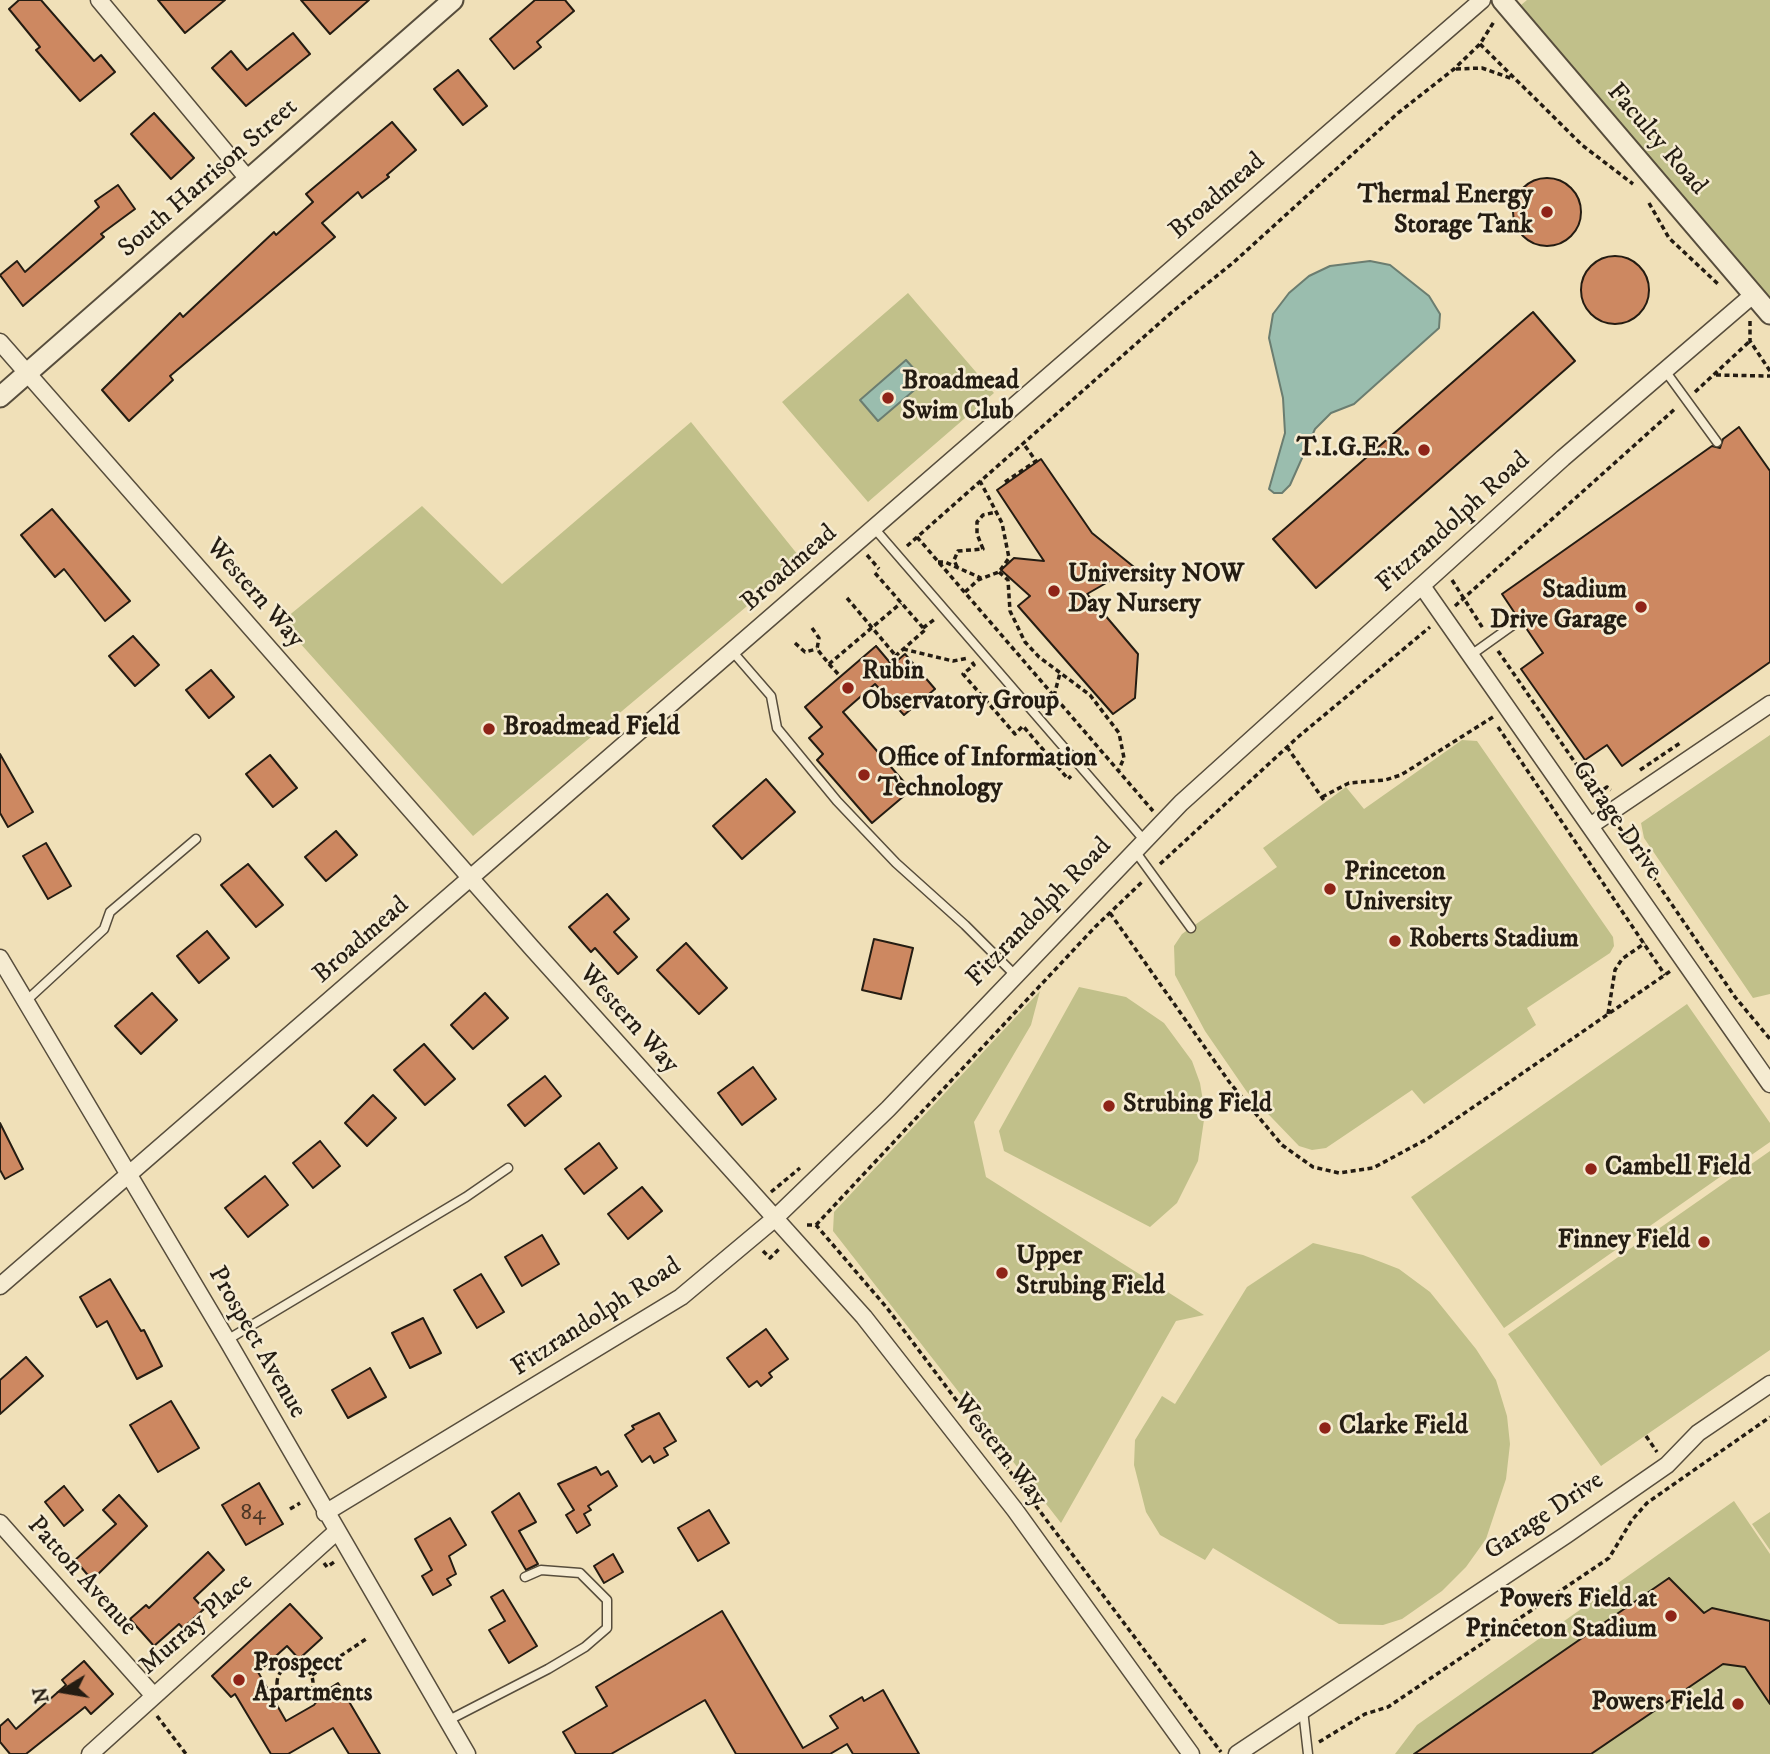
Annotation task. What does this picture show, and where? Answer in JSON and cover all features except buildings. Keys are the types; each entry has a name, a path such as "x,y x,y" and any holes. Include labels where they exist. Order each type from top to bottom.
{"street":[{"path":"99,0 248,179"},
{"name":"South Harrison Street","path":"0,397 453,0"},
{"name":"Broadmead","path":"0,1286 1482,0"},
{"name":"Faculty Road","path":"1499,9 1747,300 1770,314"},
{"name":"Fitzrandolph Road","path":"325,1513 681,1297 773,1220 888,1109 1139,845 1230,758 1563,458 1747,300"},
{"name":"Western Way","path":"0,342 773,1220 864,1317 1015,1510 1191,1754"},
{"name":"Garage Drive","path":"1422,586 1770,1084"},
{"path":"1590,826 1770,704"},
{"name":"Prospect Avenue","path":"0,958 227,1340 467,1754"},
{"name":"Garage Drive","path":"1237,1754 1667,1465 1698,1433 1770,1384"},
{"name":"Patton Avenue","path":"0,1522 154,1696"},
{"name":"Murray Place","path":"90,1754 336,1532"}],"lane":[{"path":"1665,372 1717,442"},
{"path":"874,528 1139,845 1153,872 1191,928"},
{"path":"1471,655 1520,620"},
{"path":"732,651 771,696 777,728 836,802 896,863 965,925 1015,975"},
{"path":"26,1001 104,929 110,912 196,839"},
{"path":"227,1340 466,1197 508,1168"},
{"path":"447,1721 548,1670 585,1647 607,1628 607,1600 580,1573 541,1570 525,1577"},
{"path":"1303,1710 1308,1752"}],"path":[{"path":"905,548 1234,262 1398,113 1454,69 1479,44 1499,9"},
{"path":"1479,44 1582,145 1643,193"},
{"path":"1454,69 1482,68 1515,80"},
{"path":"1647,200 1669,238 1747,300 1750,341 1756,355 1770,374"},
{"path":"816,1225 1110,913 1183,843 1287,747 1443,615 1716,375 1750,341"},
{"path":"1716,375 1770,374"},
{"path":"1005,482 1036,461 1023,443"},
{"path":"965,592 981,578 999,572 1007,562 1009,553 997,512 979,481"},
{"path":"957,567 954,560 958,551 983,549 977,534 977,522 983,515 997,512"},
{"path":"916,537 1156,814"},
{"path":"865,552 879,569"},
{"path":"938,562 981,578"},
{"path":"999,572 1008,580 1010,611 1025,642 1039,657 1090,695 1119,733 1124,758 1119,769"},
{"path":"875,573 923,628"},
{"path":"846,598 894,657 925,630 923,628 933,619 943,629"},
{"path":"829,664 901,603"},
{"path":"812,628 819,638 817,649 839,675"},
{"path":"795,643 805,652 817,649"},
{"path":"960,648 974,665 963,674 1015,734 1023,726 1068,779 1072,776 1080,785"},
{"path":"903,649 953,661 968,658"},
{"path":"1054,696 1060,673"},
{"path":"1287,747 1323,800 1349,783 1401,775 1492,716 1535,787 1665,975"},
{"path":"1177,836 1183,843"},
{"path":"1110,913 1158,985 1254,1113 1298,1158 1325,1171 1354,1172 1394,1159 1702,949"},
{"path":"1608,1014 1615,970 1622,959 1645,943"},
{"path":"1765,1032 1770,1028"},
{"path":"762,1249 770,1258 779,1249"},
{"path":"1308,1752 1355,1720 1388,1707 1608,1558 1632,1520 1647,1503 1770,1417"},
{"path":"290,1508 300,1503"},
{"path":"327,1567 334,1562"},
{"path":"312,1675 366,1639"},
{"path":"289,1665 303,1666 312,1675 313,1690 304,1699 288,1700 279,1691 278,1678 289,1665"},
{"path":"157,1716 186,1754"}],"shaded area":[{"path":"1527,0 1770,0 1770,299 1521,5"},
{"path":"1370,261 1390,265 1429,296 1440,314 1439,328 1354,404 1331,413 1315,429 1290,485 1282,493 1274,493 1269,489 1285,433 1283,398 1269,338 1273,314 1289,293 1309,276 1330,266"},
{"name":"Broadmead Swim Club","path":"908,293 994,393 868,502 782,402"},
{"path":"906,360 925,381 878,421 860,400"},
{"name":"Broadmead Field","path":"691,422 802,560 473,836 281,622 422,506 502,584"},
{"path":"1770,735 1770,994 1753,998 1644,838 1641,823"},
{"name":"Roberts Stadium","path":"1462,740 1477,741 1613,937 1614,946 1610,953 1527,1008 1536,1025 1424,1104 1412,1090 1326,1148 1312,1150 1299,1146 1247,1092 1205,1031 1175,975 1174,946 1182,934 1277,867 1263,848 1346,787 1364,809"},
{"name":"Strubing Field","path":"1079,987 1126,997 1164,1023 1192,1061 1200,1083 1205,1113 1198,1161 1177,1203 1150,1227 1004,1151 999,1131"},
{"name":"Upper Strubing Field","path":"1040,991 1031,1025 974,1122 986,1177 1204,1315 1176,1321 1061,1523 833,1231 834,1212"},
{"name":"Cambell Field","path":"1687,1004 1770,1123 1770,1142 1504,1328 1411,1197"},
{"name":"Finney Field","path":"1770,1151 1770,1350 1601,1466 1508,1334"},
{"name":"Clarke Field","path":"1313,1243 1363,1255 1399,1269 1430,1292 1476,1349 1496,1380 1507,1416 1510,1444 1506,1479 1486,1539 1466,1567 1442,1591 1402,1619 1383,1625 1339,1624 1213,1548 1205,1560 1160,1535 1146,1512 1134,1465 1135,1440 1162,1396 1175,1404 1247,1287"},
{"name":"Powers Field at Princeton Stadium","path":"1734,1501 1770,1554 1770,1754 1395,1754 1417,1725"},
{"path":"1770,1512 1770,1550 1752,1524"}],"place":[{"name":"Thermal Energy Storage Tank","path":"1547,212"},
{"name":"Broadmead Swim Club","path":"888,398"},
{"name":"T.I.G.E.R.","path":"1424,450"},
{"name":"University NOW Day Nursery","path":"1054,591"},
{"name":"Stadium Drive Garage","path":"1641,607"},
{"name":"Rubin Observatory Group","path":"848,688"},
{"name":"Broadmead Field","path":"489,729"},
{"name":"Office of Information Technology","path":"864,775"},
{"name":"Princeton University","path":"1330,889"},
{"name":"Roberts Stadium","path":"1395,941"},
{"name":"Strubing Field","path":"1109,1106"},
{"name":"Cambell Field","path":"1591,1169"},
{"name":"Finney Field","path":"1704,1242"},
{"name":"Upper Strubing Field","path":"1002,1273"},
{"name":"Clarke Field","path":"1325,1428"},
{"name":"Powers Field at Princeton Stadium","path":"1671,1616"},
{"name":"Prospect Apartments","path":"239,1680"},
{"name":"Powers Field","path":"1738,1704"}]}
